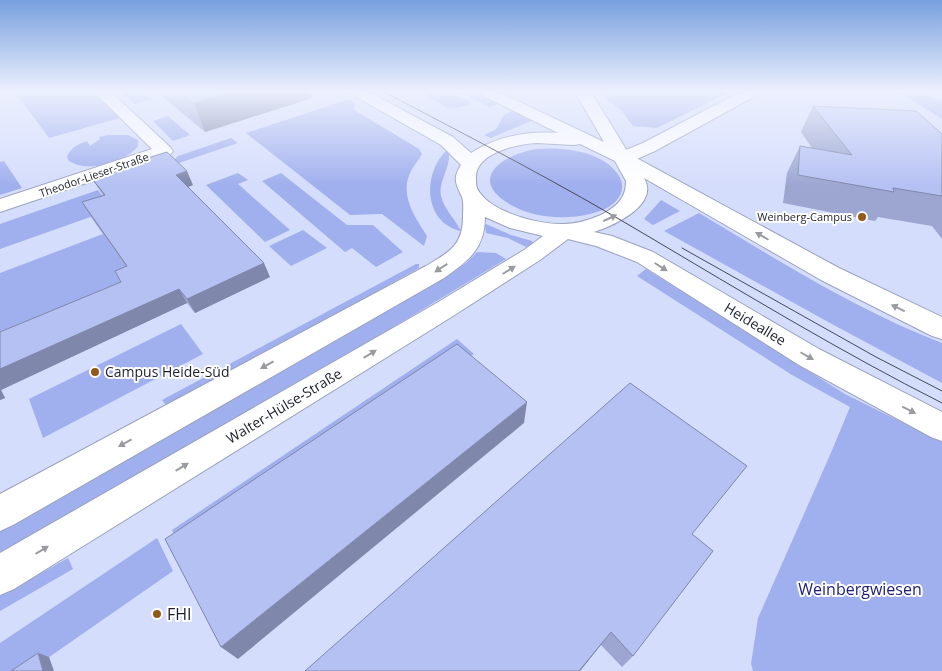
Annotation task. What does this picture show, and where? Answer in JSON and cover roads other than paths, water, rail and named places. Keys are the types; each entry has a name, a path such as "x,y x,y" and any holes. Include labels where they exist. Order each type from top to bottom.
{"street":[{"name":"Theodor-Lieser-Straße","path":"0,206 164,151 135,123"},
{"path":"416,123 447,140 470,164"},
{"path":"541,123 512,140 491,148 470,164 464,179 467,192 473,199 493,212 521,225 564,231 604,221 620,214 631,204 637,190 636,181 623,158 587,123"},
{"path":"578,123 588,142"},
{"path":"623,158 649,148 694,123"},
{"path":"512,140 537,137 588,142 623,158 830,274 942,329"},
{"path":"0,513 435,272 463,252 470,244 475,226 473,199"},
{"name":"Heideallee","path":"564,231 589,237 645,256 809,357 942,427"},
{"name":"Walter-Hülse-Straße","path":"0,575 467,296 532,255 564,231"}],"tram line":[{"path":"443,123 582,198 830,343 942,403"},
{"path":"682,248 876,357 942,391"}],"place":[{"name":"Weinberg-Campus","path":"862,217"},
{"name":"Campus Heide-Süd","path":"95,372"},
{"name":"FHI","path":"157,614"}],"park label":[{"name":"Weinbergwiesen","path":"860,589"}]}
